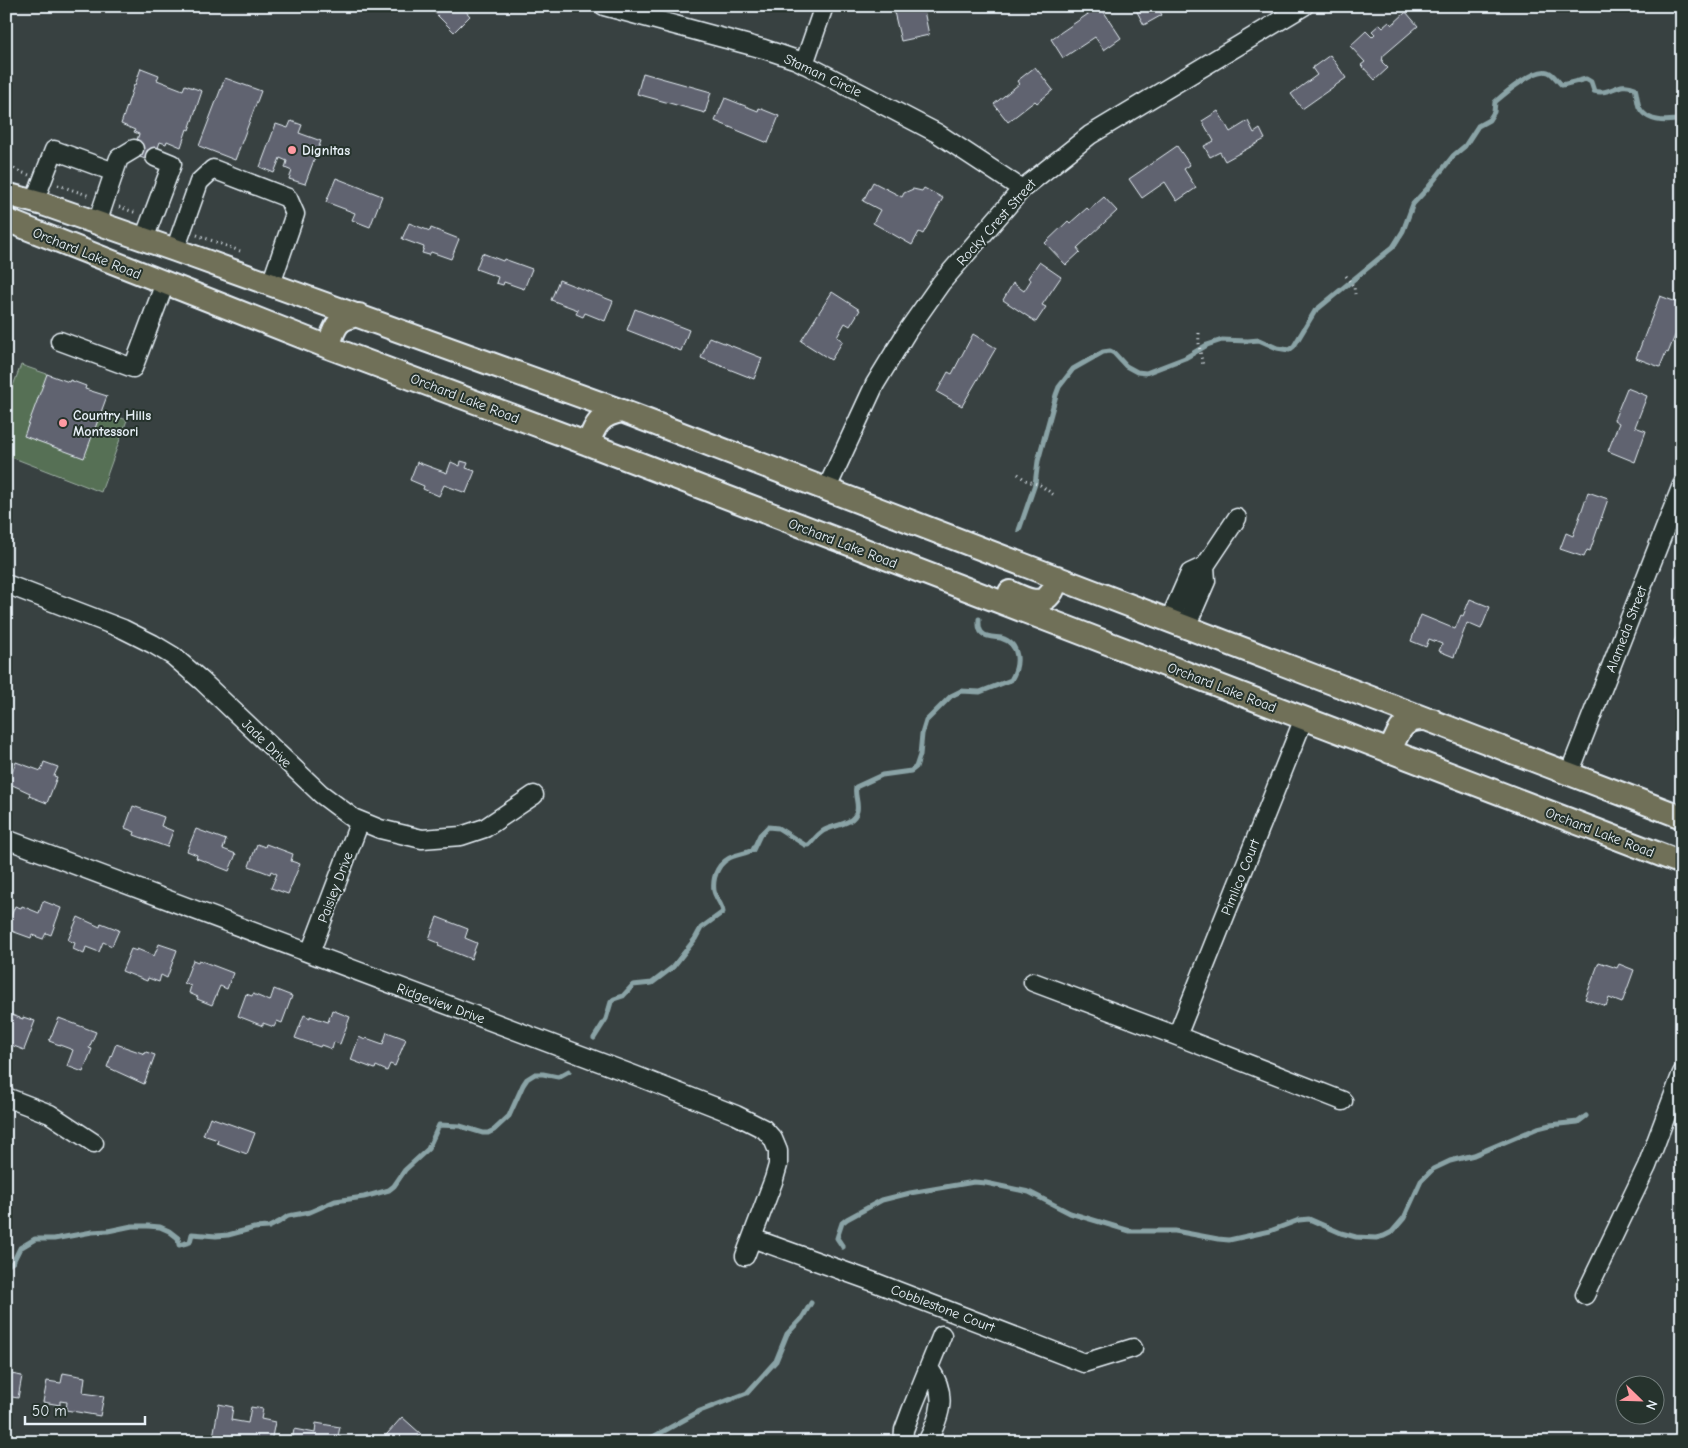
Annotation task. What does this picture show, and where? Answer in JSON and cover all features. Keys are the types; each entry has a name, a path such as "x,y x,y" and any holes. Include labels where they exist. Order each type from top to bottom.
{"main road":[{"name":"Orchard Lake Road","path":"6,194 171,248 622,411 1682,817"},
{"name":"Orchard Lake Road","path":"6,220 328,347 588,444 1682,863"},
{"path":"158,280 157,262 171,248"},
{"path":"328,347 336,325 342,319 359,315"},
{"path":"588,444 598,422 605,416 622,411"},
{"path":"898,563 930,561 1034,601 1043,600 1051,593 1057,577"},
{"path":"1390,752 1397,733 1404,725 1412,720 1422,718 1432,720"},
{"path":"1596,830 1621,830 1658,839 1682,848"}],"street":[{"name":"Staman Circle","path":"604,6 764,49 804,64 937,133 1022,189"},
{"path":"804,64 824,6"},
{"name":"Rocky Crest Street","path":"826,490 875,384 908,330 941,283 1022,189 1090,135 1304,6"},
{"path":"97,223 119,158 134,149"},
{"path":"34,202 54,150 114,172"},
{"path":"144,239 172,164 155,157"},
{"path":"171,248 199,182 214,169 288,198 296,214 271,284"},
{"path":"60,341 132,368 158,280"},
{"name":"Alameda Street","path":"1570,774 1682,485"},
{"path":"1178,624 1206,581 1206,566 1237,518"},
{"name":"Jade Drive","path":"6,584 123,629 173,656 322,794 353,818 380,829 422,839 461,836 485,828 534,795"},
{"name":"Pimlico Court","path":"1177,1036 1304,718"},
{"name":"Paisley Drive","path":"310,953 360,821"},
{"name":"Ridgeview Drive","path":"6,839 698,1100 736,1115 764,1129 773,1139 778,1151 778,1166 745,1256"},
{"path":"1033,982 1343,1101"},
{"path":"1585,1295 1647,1166 1682,1073"},
{"path":"6,1097 50,1114 94,1143"},
{"name":"Cobblestone Court","path":"752,1238 874,1282 1084,1363 1133,1348"},
{"path":"903,1442 904,1430 942,1335"},
{"path":"927,1442 940,1409 942,1392 936,1377 929,1368"}],"path":[{"path":"1346,276 1354,287 1355,294"},
{"path":"1199,333 1198,347 1203,366"},
{"path":"1018,474 1025,480 1040,485 1054,495"}],"green space":[{"path":"21,365 47,374 101,411 127,420 101,492 6,455 6,404"}],"building":[{"path":"428,6 461,6 470,16 454,32"},
{"path":"898,6 923,6 929,35 901,41 894,12 899,11"},
{"path":"1100,6 1121,38 1104,50 1095,37 1063,58 1051,39"},
{"path":"1134,6 1157,6 1162,15 1144,25"},
{"path":"1406,12 1418,26 1383,56 1382,62 1388,68 1375,80 1361,65 1365,62 1350,46 1366,31 1372,37 1375,34 1372,31 1380,24 1383,27 1389,22 1392,25"},
{"path":"1330,55 1346,78 1302,109 1291,94 1317,75 1312,68"},
{"path":"1035,67 1053,90 1008,122 994,104 1019,84 1017,81"},
{"path":"141,68 159,75 157,80 183,90 185,85 202,91 189,130 187,129 181,147 167,141 166,144 160,142 153,162 132,154 139,134 134,132 135,130 121,124"},
{"path":"643,73 711,92 705,113 637,94"},
{"path":"225,78 261,91 235,160 199,146"},
{"path":"725,98 758,111 759,108 779,116 768,143 715,121"},
{"path":"1218,111 1230,132 1248,121 1254,133 1260,129 1265,139 1225,161 1220,152 1210,157 1204,146 1214,141 1202,121"},
{"name":"Dignitas","path":"291,121 302,125 299,133 321,141 305,184 289,179 292,171 285,168 287,161 280,158 274,173 260,167 276,124 288,128"},
{"path":"1177,146 1190,165 1184,169 1196,188 1177,201 1165,182 1142,198 1129,179"},
{"path":"336,178 382,196 370,227 352,220 355,213 326,202"},
{"path":"873,182 902,197 904,193 913,189 922,191 924,188 943,198 923,234 919,232 912,245 873,223 880,210 863,201"},
{"path":"1104,197 1117,211 1077,248 1080,252 1066,265 1045,243 1068,221 1070,223 1087,208 1089,210"},
{"path":"409,223 430,231 431,228 459,239 451,259 431,252 429,255 422,253 424,247 402,239"},
{"path":"482,253 532,269 524,289 504,282 503,285 496,283 498,277 476,269"},
{"path":"1039,262 1061,277 1042,305 1046,307 1036,322 1003,300 1013,283 1024,291 1031,280 1028,278"},
{"path":"559,280 613,301 605,321 585,313 583,317 576,314 578,310 551,300"},
{"path":"832,292 860,310 850,326 845,323 837,337 843,341 831,360 801,341"},
{"path":"1660,296 1682,304 1682,318 1668,353 1666,352 1660,367 1636,358"},
{"path":"635,309 689,330 681,351 627,330"},
{"path":"973,334 996,348 962,406 937,392 948,372 952,374"},
{"path":"709,337 762,358 754,379 701,358"},
{"name":"Country Hills Montessori","path":"47,374 69,382 70,380 86,386 85,389 107,396 84,458 24,436"},
{"path":"1627,388 1647,396 1635,427 1646,431 1635,462 1608,451 1619,423 1614,420"},
{"path":"461,461 468,463 466,468 475,471 466,493 444,485 439,496 423,489 424,486 410,480 417,462 447,473 451,462 460,466"},
{"path":"1588,492 1608,499 1590,551 1587,550 1584,557 1560,549 1566,533 1573,536"},
{"path":"1470,599 1490,607 1481,629 1467,623 1454,657 1439,651 1442,644 1429,639 1426,647 1411,641 1421,615 1455,629"},
{"path":"1682,623 1682,645 1674,642"},
{"path":"16,762 41,771 44,762 58,767 54,776 57,777 47,803 29,796 30,793 8,783"},
{"path":"133,806 164,817 161,826 173,831 167,847 134,835 135,832 125,828"},
{"path":"196,829 226,840 223,849 236,854 229,871 196,858 197,855 187,851"},
{"path":"257,844 265,847 266,844 293,854 291,861 300,864 288,894 271,888 277,874 271,871 270,874 249,866"},
{"path":"43,901 61,908 51,935 46,933 43,939 32,935 31,938 6,929 15,906 21,908 22,906 39,913"},
{"path":"78,917 100,927 101,923 119,930 112,946 103,942 99,952 86,947 84,954 73,949 75,943 68,940"},
{"path":"437,917 468,929 465,938 477,943 471,959 438,946 439,943 429,939"},
{"path":"159,944 177,950 167,978 161,975 159,982 148,978 147,981 122,971 131,949 137,951 137,949 154,956"},
{"path":"193,960 198,962 199,960 233,973 227,989 220,986 212,1005 197,999 198,997 189,993 191,986 184,983"},
{"path":"1599,962 1617,968 1619,964 1634,970 1622,1003 1609,998 1606,1006 1585,999"},
{"path":"274,989 292,996 282,1023 277,1021 274,1027 263,1023 263,1026 238,1016 246,994 252,996 253,994 270,1001"},
{"path":"332,1010 350,1017 340,1044 334,1042 332,1049 321,1045 320,1047 295,1038 304,1015 328,1022"},
{"path":"6,1013 35,1021 24,1050 6,1041"},
{"path":"59,1018 96,1032 89,1048 92,1049 83,1072 67,1066 73,1050 49,1041"},
{"path":"387,1032 406,1039 395,1066 390,1064 387,1071 376,1066 375,1069 351,1060 359,1037 383,1044"},
{"path":"116,1044 145,1054 146,1052 155,1055 144,1084 107,1067"},
{"path":"210,1117 255,1133 247,1154 217,1143 218,1140 203,1135"},
{"path":"6,1373 22,1376 18,1398 6,1396"},
{"path":"63,1373 85,1377 83,1393 104,1396 100,1416 66,1410 67,1402 60,1401 60,1405 43,1402 47,1381 61,1383"},
{"path":"219,1404 233,1407 231,1420 248,1423 251,1407 263,1409 261,1419 275,1422 271,1442 236,1442 213,1437"},
{"path":"402,1417 421,1434 414,1442 380,1442"},
{"path":"316,1423 340,1427 338,1436 341,1437 340,1442 292,1442 294,1429 315,1433"}],"waterway":[{"path":"1019,530 1035,484 1038,461 1056,395 1059,387 1073,369 1103,352 1110,351 1126,366 1137,372 1146,373 1185,358 1207,345 1222,340 1259,340 1277,348 1289,350 1294,346 1315,311 1393,247 1403,231 1413,204 1453,156 1465,146 1478,126 1489,120 1494,112 1495,102 1528,77 1536,73 1548,72 1562,85 1586,79 1591,82 1594,91 1600,92 1629,86 1635,88 1639,107 1647,116 1664,121 1682,119"},
{"path":"594,1038 606,1019 611,1002 614,999 623,996 633,985 652,983 673,967 695,939 701,928 723,912 714,891 714,880 724,861 753,850 760,835 768,827 778,828 805,845 809,845 823,831 852,819 857,811 856,787 882,775 911,771 916,767 926,721 951,696 961,691 980,692 1011,680 1017,662 1015,650 1008,641 984,635 979,628 979,619"},
{"path":"6,1266 13,1262 20,1248 35,1239 54,1239 132,1226 148,1226 160,1227 169,1231 178,1238 179,1245 190,1242 192,1234 228,1235 254,1228 269,1227 288,1216 310,1212 335,1201 364,1197 389,1190 405,1170 428,1149 439,1125 460,1126 488,1133 509,1116 527,1079 535,1074 558,1077 569,1071"},
{"path":"843,1247 837,1238 842,1223 882,1200 974,1182 1029,1192 1070,1213 1130,1231 1175,1231 1229,1240 1270,1231 1299,1220 1309,1219 1341,1233 1356,1237 1376,1238 1392,1232 1404,1218 1421,1181 1433,1169 1450,1161 1474,1155 1538,1128 1578,1122 1586,1116"},
{"path":"644,1442 700,1411 747,1393 776,1361 787,1334 802,1318 811,1303"}],"place":[{"name":"Dignitas","path":"292,150"},
{"name":"Country Hills Montessori","path":"63,423"}]}
